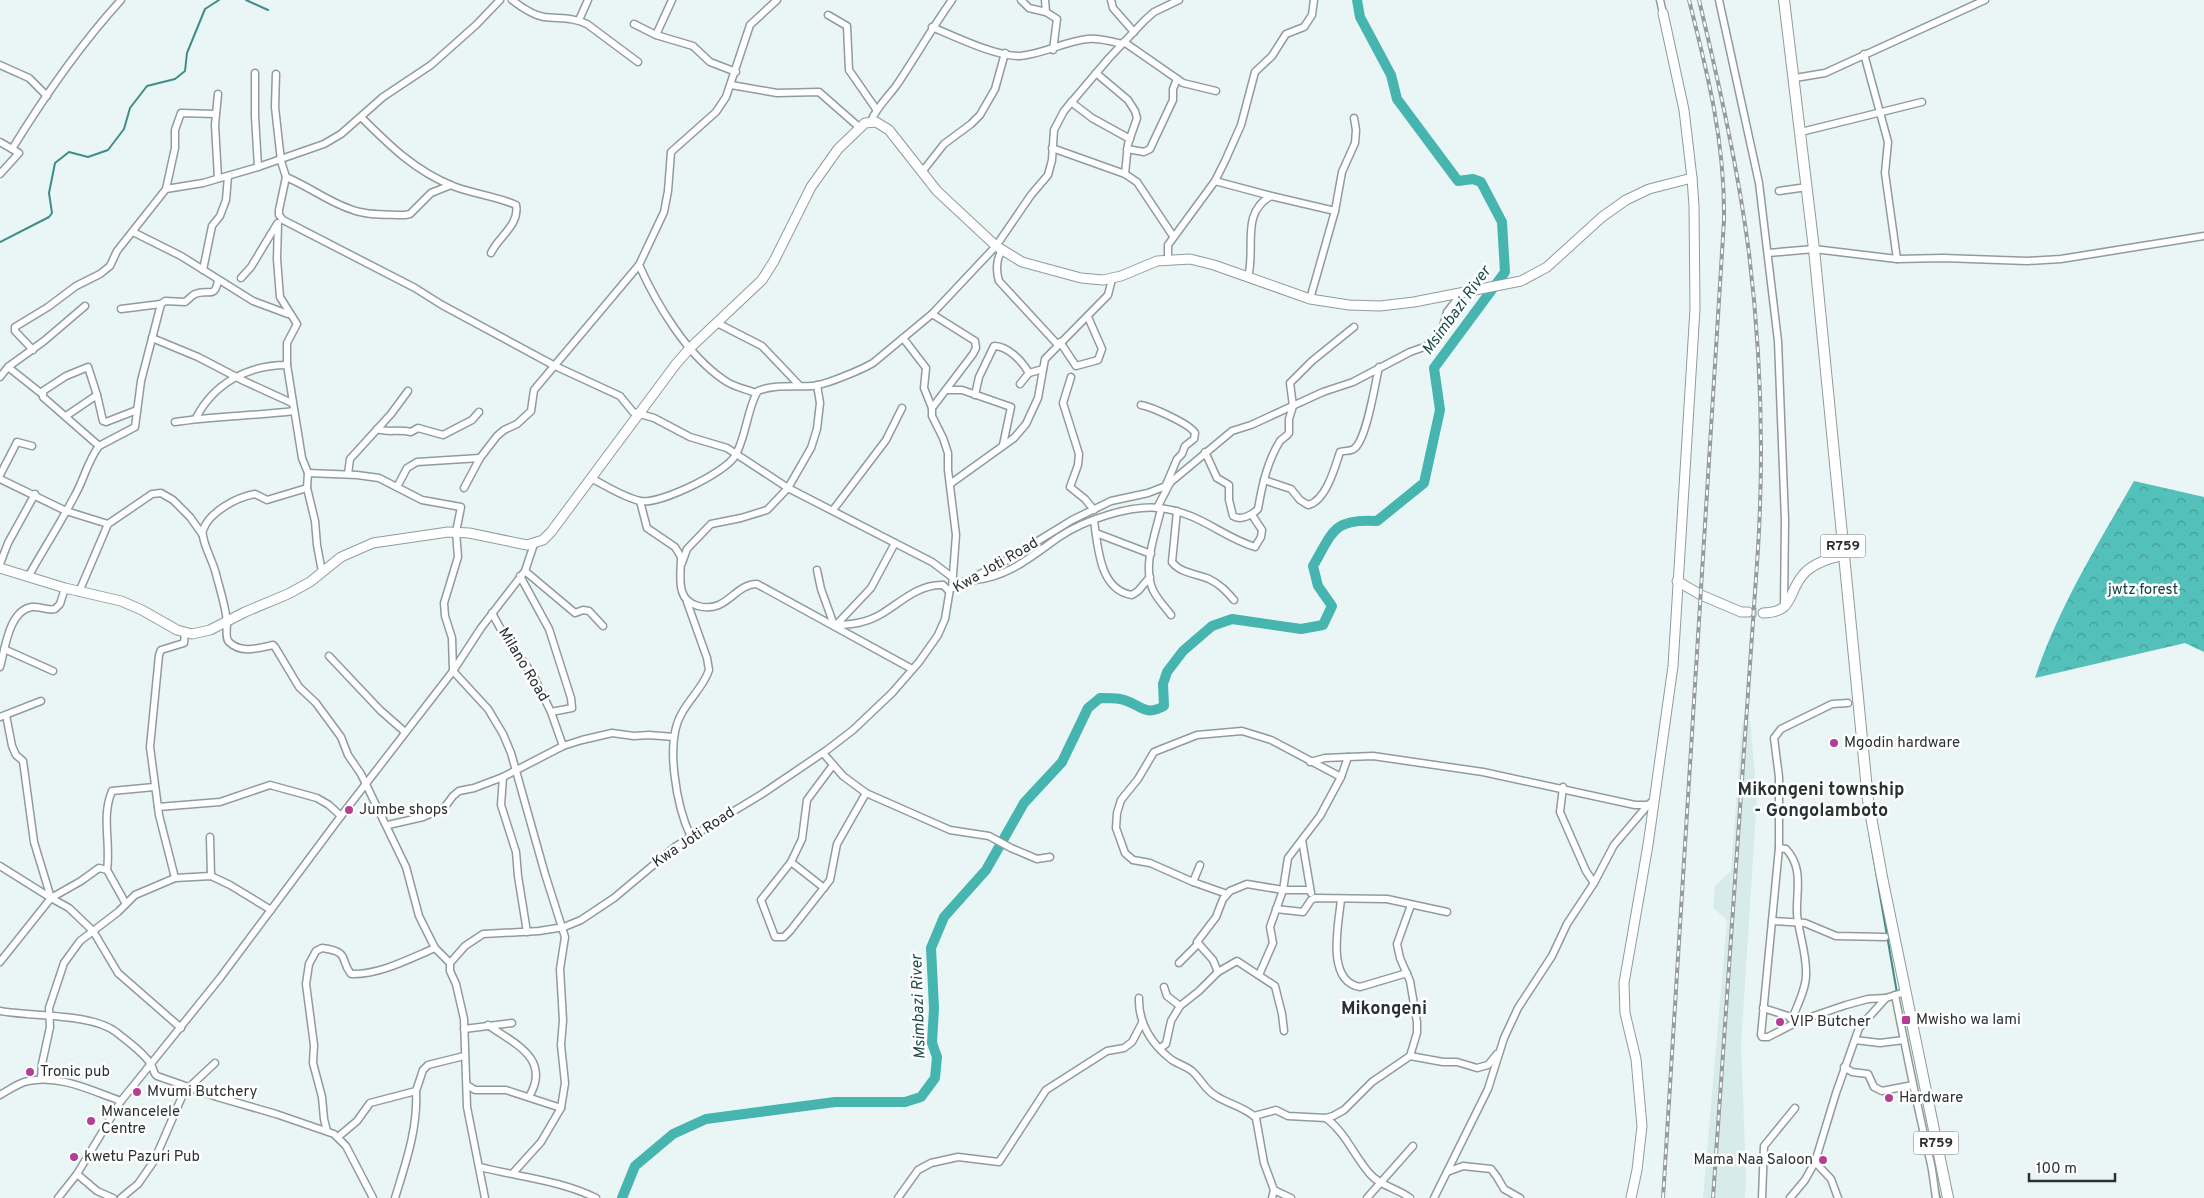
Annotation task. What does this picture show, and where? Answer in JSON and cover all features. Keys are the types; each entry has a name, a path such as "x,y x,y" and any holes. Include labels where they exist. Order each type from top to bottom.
{"main road":[{"name":"R759","path":"1784,0 1795,78 1814,249 1868,800 1900,994 1948,1198"}],"street":[{"path":"12,149 92,32 121,0"},
{"path":"166,189 258,168 324,144 341,134 384,97 431,65 481,21 500,0"},
{"path":"512,0 530,12 542,17 578,20 624,50 638,62"},
{"path":"578,20 588,0"},
{"path":"656,35 672,0"},
{"path":"464,488 480,458 504,430 517,424 531,411 534,404 533,392 639,265 664,212 668,191 671,152 716,112 731,85 750,26 777,0"},
{"path":"0,568 79,592 131,605 185,633 201,633 226,620 294,591 310,582 341,557 373,543 437,533 456,532 527,545 534,544 551,532 690,348 762,280 820,173 838,149 859,127 871,121 876,109 895,87 951,0"},
{"path":"1021,0 1029,8 1046,12 1057,19 1053,50"},
{"path":"1044,0 1046,12"},
{"path":"1111,0 1113,8 1134,32"},
{"path":"591,478 640,501 656,500 708,479 731,461 736,454 747,426 756,393 760,390 816,385 863,369 903,338 932,314 999,248 1031,195 1048,175 1058,120 1071,102 1096,72 1154,12 1179,0"},
{"path":"1168,259 1168,245 1215,180 1241,125 1254,75 1272,56 1286,34 1304,28 1312,15 1314,0"},
{"path":"1631,1198 1637,1170 1642,1126 1636,1059 1625,1013 1624,983 1673,666 1695,309 1692,178 1684,110 1660,0"},
{"path":"1719,0 1759,183 1768,254 1780,378 1785,520 1784,609"},
{"path":"1795,78 1825,73 1985,0"},
{"path":"828,15 847,26 849,70 876,109"},
{"path":"634,24 656,35 693,46 710,62 736,72"},
{"path":"932,27 958,39 1021,56 1053,50 1087,39 1123,43 1177,80 1216,91"},
{"path":"922,172 944,144 971,124 980,114 995,89 1005,53"},
{"path":"1864,54 1888,142 1886,173 1897,259"},
{"path":"0,65 29,78 47,96"},
{"path":"1096,72 1128,100 1135,111 1136,118 1127,149 1124,174"},
{"path":"255,73 258,168"},
{"path":"276,74 275,107 281,161 286,177 279,210 277,259 280,297 297,324 287,343 287,365 302,458 308,473 307,488 315,521 322,572"},
{"path":"1127,149 1144,152 1150,149 1173,100 1173,89 1177,80"},
{"path":"731,85 777,93 820,92 859,127"},
{"path":"218,94 216,114 218,178"},
{"path":"1071,102 1092,118 1130,138"},
{"path":"1801,132 1922,102"},
{"path":"33,350 15,331 15,327 48,307 76,286 105,271 112,264 117,250 166,189 175,148 175,130 181,113 216,114"},
{"path":"361,117 404,158 431,177 516,205 517,209 511,227 496,244 491,253"},
{"path":"1310,299 1335,211 1342,172 1356,137 1354,118"},
{"path":"871,121 882,124 889,130 937,191 999,248 1032,266 1081,278 1112,279 1168,259 1190,259 1202,261 1310,299 1349,305 1380,306 1414,302 1504,286 1528,278 1547,267 1602,217 1626,200 1650,189 1692,178"},
{"path":"0,142 19,153 0,174"},
{"path":"1052,148 1124,174 1142,188 1173,236"},
{"path":"203,270 212,226 220,216 226,200 228,176"},
{"path":"286,177 310,187 333,202 352,210 405,215 410,214 432,193 451,185"},
{"path":"1215,180 1335,211"},
{"path":"1779,190 1807,187"},
{"path":"1248,277 1251,266 1250,224 1258,206 1271,196"},
{"path":"241,278 251,267 279,221"},
{"path":"279,221 415,288 442,306 555,366 620,396 633,412 640,413 690,437 722,446 788,488 932,562 952,577"},
{"path":"133,232 203,270 253,301 290,314"},
{"path":"1768,254 1814,249 1897,259 1942,258 2027,261 2061,259 2204,236"},
{"path":"999,248 997,275 999,281 1059,343 1076,366 1098,360 1102,349 1088,317"},
{"path":"639,265 649,288 690,348 725,382 756,393"},
{"path":"950,484 1020,430 1032,413 1038,398 1045,359 1108,295 1112,279"},
{"path":"120,309 165,302 186,302 194,294 214,292 217,289 218,280"},
{"name":"Kwa Joti Road","path":"450,963 465,946 483,934 527,932 564,927 590,915 676,846 758,797 823,753 861,723 892,693 938,635 947,612 951,589 972,580 1072,520 1111,501 1148,494 1168,484 1232,431 1323,392 1353,382 1379,366 1427,346 1437,338 1442,330 1447,312 1466,292"},
{"path":"28,577 75,497 86,467 99,446 135,427 152,338 161,304"},
{"path":"0,377 8,367 33,350 85,306"},
{"path":"932,314 975,341 976,345 973,354 932,408"},
{"path":"717,323 762,346 800,386"},
{"path":"1206,452 1217,478 1229,485 1229,500 1233,516 1243,518 1252,515 1258,509 1264,480 1275,452 1281,441 1289,433 1289,420 1293,406 1289,388 1293,378 1354,327"},
{"path":"152,338 187,352 292,403"},
{"path":"834,625 851,625 866,621 883,613 908,594 933,586 943,585 951,589 956,535 948,453 932,416 932,408 924,388 926,368 903,338"},
{"path":"975,395 981,371 994,346 999,346 1018,358 1029,373"},
{"path":"196,418 205,403 236,376 270,365 287,365"},
{"path":"1264,480 1291,489 1300,500 1308,505 1318,499 1331,480 1340,452 1352,450 1357,446 1368,416 1379,366"},
{"path":"8,367 42,394 43,397 99,446"},
{"path":"42,394 66,376 86,367 89,369 104,422 137,410"},
{"path":"1020,384 1029,373 1043,369"},
{"path":"1070,377 1063,403 1079,454 1078,465 1070,487 1085,499 1094,510"},
{"path":"681,566 687,549 711,524 767,510 788,488 811,448 817,429 820,403 816,385"},
{"path":"348,474 350,459 408,390"},
{"path":"946,390 962,390 1010,407 1003,445"},
{"path":"66,416 97,395"},
{"path":"1141,404 1190,426 1195,433 1194,439 1185,446 1183,453 1177,460 1159,508 1151,554 1150,576 1153,591 1171,616"},
{"path":"833,510 886,440 902,408"},
{"path":"175,422 196,418 251,416 294,411"},
{"path":"377,429 385,431 401,429 411,432 418,428 443,435 472,420 479,412"},
{"path":"32,446 16,442 0,477 66,511 108,524"},
{"path":"398,487 407,468 417,462 480,458"},
{"path":"308,473 348,474 379,478 427,502 461,507 456,532 458,557 444,603 445,616 452,638 453,671 486,706 503,734 517,771 545,874 564,927 565,945 560,970 563,1020 561,1045 565,1083 561,1108 541,1142 513,1174"},
{"path":"202,534 210,518 240,499 255,494 267,500 307,488"},
{"path":"79,592 108,524 152,494 161,492 180,507 202,534 215,567 230,642 247,650 275,647 299,687 316,702 341,737 348,755 367,784 388,825 406,867 419,916 435,948 450,963 450,971 463,1010 467,1107 485,1198"},
{"path":"0,564 8,543 35,494"},
{"path":"640,501 647,528 675,547 681,557 681,591 687,602 707,658 709,670 681,714 674,738 673,772 691,837"},
{"path":"972,580 984,578 1022,565 1068,532 1121,512 1159,508 1177,511 1201,519 1255,547 1262,530 1252,515"},
{"path":"1177,511 1172,562 1175,566 1209,579 1221,586 1234,600"},
{"path":"1094,522 1105,572 1121,591 1126,594 1136,594 1150,576"},
{"path":"1096,533 1151,554"},
{"path":"834,625 871,588 894,543"},
{"path":"58,1198 77,1174 121,1101 181,1028 453,671 492,613 522,573 534,544"},
{"path":"1763,613 1784,609 1803,574 1828,558 1844,555"},
{"path":"818,570 821,589 834,625"},
{"path":"522,573 576,613 583,610 589,611 603,626"},
{"path":"522,573 549,629 571,698 572,708 570,710 551,712"},
{"path":"1677,581 1701,595 1741,612 1748,612"},
{"path":"687,602 697,606 714,607 746,587 757,584 912,669"},
{"path":"0,667 11,626 18,615 30,607 55,609 60,604 65,588"},
{"name":"Milano Road","path":"492,613 505,637 533,676 551,712 563,746"},
{"path":"175,878 154,787 150,747 159,655 161,650 184,643 185,633"},
{"path":"4,650 53,671"},
{"path":"329,656 380,710 405,732"},
{"path":"41,701 3,716 12,746 16,755 23,761 34,842 51,898"},
{"path":"1848,704 1832,704 1782,730 1774,738 1779,777 1779,848 1763,1008 1762,1037 1768,1037 1793,1021 1846,1005 1900,994 1904,1040 1924,1130 1936,1198"},
{"path":"1227,894 1193,882 1156,865 1133,860 1125,853 1116,828 1117,813 1121,800 1138,779 1154,752 1197,735 1236,730 1265,738 1341,777"},
{"path":"388,825 423,818 444,808 459,791 474,788 517,771 563,746 612,733 674,738"},
{"path":"823,753 843,776 866,793 950,830 989,836 1037,859 1050,857"},
{"path":"1310,762 1325,758 1364,756 1401,760 1483,772 1635,804 1651,803"},
{"path":"1260,975 1273,943 1270,927 1284,890 1288,858 1320,816 1341,777 1348,757"},
{"path":"833,765 807,800 802,838 791,862 761,900 775,937 784,937 824,888 832,874 839,840 866,793"},
{"path":"503,777 501,805 516,852 527,932"},
{"path":"158,807 220,802 270,785 317,798 329,805 341,816"},
{"path":"126,904 107,870 110,854 106,813 112,792 154,787"},
{"path":"1563,788 1560,812 1586,871 1594,883"},
{"path":"1434,1198 1488,1089 1508,1027 1518,1008 1547,965 1567,924 1594,883 1614,845 1651,803"},
{"path":"210,837 211,876"},
{"path":"1276,909 1303,912 1311,900 1302,840"},
{"path":"1779,848 1786,849 1796,866 1799,922 1806,976 1793,1021"},
{"path":"791,862 824,888"},
{"path":"1193,882 1200,865"},
{"path":"1,868 69,908 93,931 118,973 181,1028"},
{"path":"0,962 51,898 101,868 107,870"},
{"path":"41,1079 42,1064 50,1029 49,1008 64,963 76,945 116,914 138,893 175,878 211,876 230,885 271,910"},
{"path":"1179,963 1198,944 1198,939 1216,916 1227,894 1248,884 1284,890 1310,890"},
{"path":"1341,899 1336,956 1340,970 1346,979 1353,986 1360,988 1407,973"},
{"path":"1311,900 1387,900 1447,912"},
{"path":"1254,1116 1276,1110 1288,1116 1326,1118 1344,1110 1372,1082 1410,1056 1417,1033 1417,1022 1407,973 1400,958 1397,944 1411,905"},
{"path":"1772,921 1799,922 1816,926 1836,936 1884,938"},
{"path":"1198,944 1213,960 1218,972"},
{"path":"327,1131 322,1097 313,1063 314,1044 306,984 308,968 313,955 322,948 337,952 345,959 349,972 358,974 396,964 435,948"},
{"path":"1160,1048 1166,1044 1171,1021 1180,1006 1218,972 1237,961 1275,986 1284,1031"},
{"path":"1164,987 1167,996 1180,1006"},
{"path":"1138,998 1139,1014 1142,1023 1149,1036 1160,1048 1170,1058 1192,1071 1206,1088 1216,1096 1254,1116 1258,1127 1263,1160 1274,1190 1272,1198"},
{"path":"1790,1198 1805,1180 1815,1162 1844,1067 1859,1028 1886,998"},
{"path":"1763,1008 1793,1021"},
{"path":"0,1011 22,1015 82,1020 108,1027 152,1064 153,1073 157,1076 216,1097 327,1131 338,1137 346,1146 373,1198"},
{"path":"464,1029 512,1023"},
{"path":"898,1198 918,1170 931,1163 958,1157 999,1162 1046,1090 1107,1051 1124,1048 1132,1042 1142,1023"},
{"path":"488,1025 532,1057 535,1076 529,1097"},
{"path":"1855,1040 1880,1044 1904,1040"},
{"path":"1410,1056 1443,1062 1457,1062 1482,1068 1492,1062 1501,1049"},
{"path":"395,1198 415,1128 416,1091 423,1070 428,1065 464,1056"},
{"path":"121,1198 138,1184 154,1161 184,1092 215,1062"},
{"path":"1844,1067 1852,1072 1868,1074 1874,1087 1882,1091 1913,1085"},
{"path":"0,1095 27,1081 41,1079 72,1084 121,1101"},
{"path":"467,1085 475,1090 498,1089 561,1108"},
{"path":"338,1137 357,1121 370,1103 416,1091"},
{"path":"1762,1198 1764,1146 1795,1108"},
{"path":"1326,1118 1353,1148 1369,1173 1381,1183 1410,1198"},
{"path":"1367,1198 1413,1146"},
{"path":"1815,1162 1831,1179 1838,1198"},
{"path":"1447,1172 1462,1166 1491,1169 1498,1177 1504,1189 1520,1198"},
{"path":"480,1167 575,1188 596,1198"},
{"path":"77,1174 97,1191 113,1198"},
{"path":"1274,1190 1291,1198"}],"shaded area":[{"path":"1742,721 1750,721 1757,795 1741,1047 1746,1176 1745,1198 1703,1198 1727,920 1713,908 1715,886 1731,871"}],"green space":[{"name":"jwtz forest","path":"2134,481 2204,497 2204,652 2185,643 2035,678 2044,652 2067,602"}],"waterway":[{"path":"0,242 49,217 52,213 49,193 55,163 69,152 88,157 108,150 124,129 130,108 147,86 175,79 185,71 187,53 205,9 219,0"},
{"path":"246,0 268,10"},
{"name":"Msimbazi River","path":"622,1198 635,1166 673,1134 706,1119 835,1102 905,1102 921,1097 935,1078 937,1057 932,1043 934,1008 931,948 944,917 986,870 1024,803 1062,762 1088,708 1100,698 1115,698 1146,710 1164,706 1163,684 1167,672 1183,651 1212,626 1232,619 1301,629 1323,625 1332,606 1318,586 1313,566 1330,536 1343,525 1351,522 1377,521 1424,483 1440,410 1434,368 1505,272 1502,222 1481,182 1473,179 1458,181 1397,99 1391,75 1360,17 1357,0"},
{"path":"1869,832 1897,993"},
{"path":"1937,1186 1940,1198"}],"tunnel":[{"path":"1748,612 1763,613"}],"railway":[{"path":"1663,1198 1724,220 1722,163 1714,109 1689,0"},
{"path":"1699,0 1714,63 1745,221 1759,364 1761,438 1758,549 1713,1198"}],"place":[{"name":"Mgodin hardware","path":"1834,743"},
{"name":"Jumbe shops","path":"349,810"},
{"name":"Mwisho wa lami","path":"1906,1020"},
{"name":"VIP Butcher","path":"1780,1022"},
{"name":"Tronic pub","path":"30,1072"},
{"name":"Mvumi Butchery","path":"137,1092"},
{"name":"Hardware","path":"1889,1098"},
{"name":"Mwancelele Centre","path":"91,1121"},
{"name":"kwetu Pazuri Pub","path":"74,1157"},
{"name":"Mama Naa Saloon","path":"1823,1160"}],"district":[{"name":"Mikongeni township - Gongolamboto","path":"1821,800"},
{"name":"Mikongeni","path":"1384,1009"}]}
